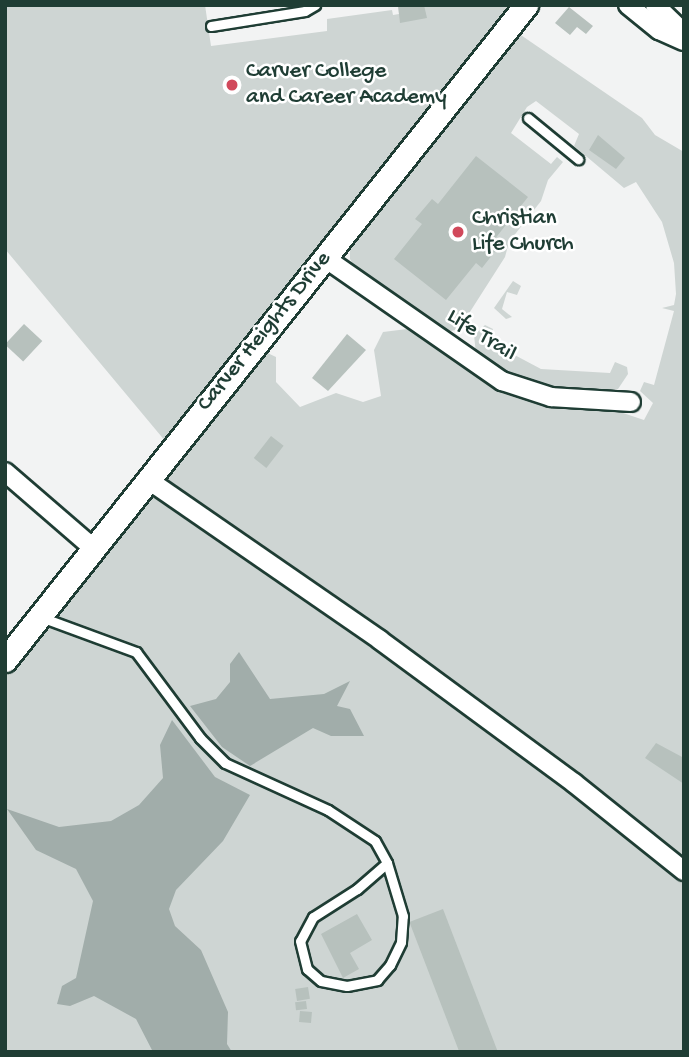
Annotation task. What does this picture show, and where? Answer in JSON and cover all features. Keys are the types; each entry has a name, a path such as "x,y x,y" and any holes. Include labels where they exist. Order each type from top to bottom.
{"street":[{"name":"Carver Heights Drive","path":"5,660 526,5"},
{"path":"628,5 659,30 684,41"},
{"path":"655,5 684,33"},
{"name":"Life Trail","path":"324,258 502,381 551,397 631,402"},
{"path":"5,472 93,548"},
{"path":"147,479 380,640 574,783 684,871"}],"lane":[{"path":"211,26 305,11 315,5"},
{"path":"528,118 578,159"},
{"path":"39,617 136,652 200,738 225,763 359,827 375,841 387,863 403,916 401,942 390,965 377,980 347,986 321,981 307,969 300,941 313,917 357,889 387,863"}],"shaded area":[{"name":"Carver College and Career Academy","path":"5,5 205,5 211,46 327,31 327,19 392,10 393,15 399,14 398,5 513,5 171,448 5,249"},
{"path":"512,29 642,118 655,135 684,152 684,1052 5,1052 5,668 259,349 276,357 276,382 300,407 336,393 363,402 381,396 374,350 383,332 407,329 498,389 536,404 602,406 644,420 653,403 640,391 644,382 654,385 674,311 662,308 674,305 676,294 674,263 662,222 636,182 624,188 574,146 579,134 536,101 527,107 511,133 551,164 557,157 563,162 548,180 541,201 509,242 505,257 459,329 447,332 357,272 350,259 350,246 365,216"},
{"path":"513,281 521,286 517,295 507,292 502,309 512,317 506,319 494,308"},
{"path":"485,325 493,329 488,341 541,369 610,373 615,362 627,367 628,374 618,389 608,391 548,388 520,381 476,354 474,335"},
{"path":"239,652 270,699 324,694 350,681 337,706 350,709 364,736 331,736 313,728 250,766 222,747 190,706 216,699 230,682 230,664"},
{"path":"172,720 215,777 250,795 223,841 176,890 169,909 175,926 201,950 228,1012 227,1044 232,1052 153,1052 136,1019 94,996 70,1006 57,1004 62,986 76,978 93,901 76,869 36,850 7,809 59,827 111,821 139,805 163,778 160,745"}],"building":[{"path":"398,5 424,5 427,18 400,23"},
{"path":"569,7 593,26 586,34 577,27 570,35 555,23"},
{"path":"598,135 625,158 616,169 589,150"},
{"name":"Christian Life Church","path":"476,156 528,197 494,240 500,245 482,268 476,263 446,300 394,259 422,224 415,219 432,199 438,204"},
{"path":"24,324 42,341 23,362 5,344"},
{"path":"347,334 366,350 328,391 312,378"},
{"path":"271,436 284,446 266,468 254,458"},
{"path":"656,743 684,758 684,784 645,758"},
{"path":"443,909 498,1052 459,1052 409,922"},
{"path":"357,914 372,940 350,953 359,969 343,978 321,934"},
{"path":"308,987 310,999 297,1001 295,989"},
{"path":"306,1001 307,1009 296,1010 295,1002"},
{"path":"300,1011 312,1012 311,1023 299,1022"}],"place":[{"name":"Carver College and Career Academy","path":"232,85"},
{"name":"Christian Life Church","path":"458,232"}]}
